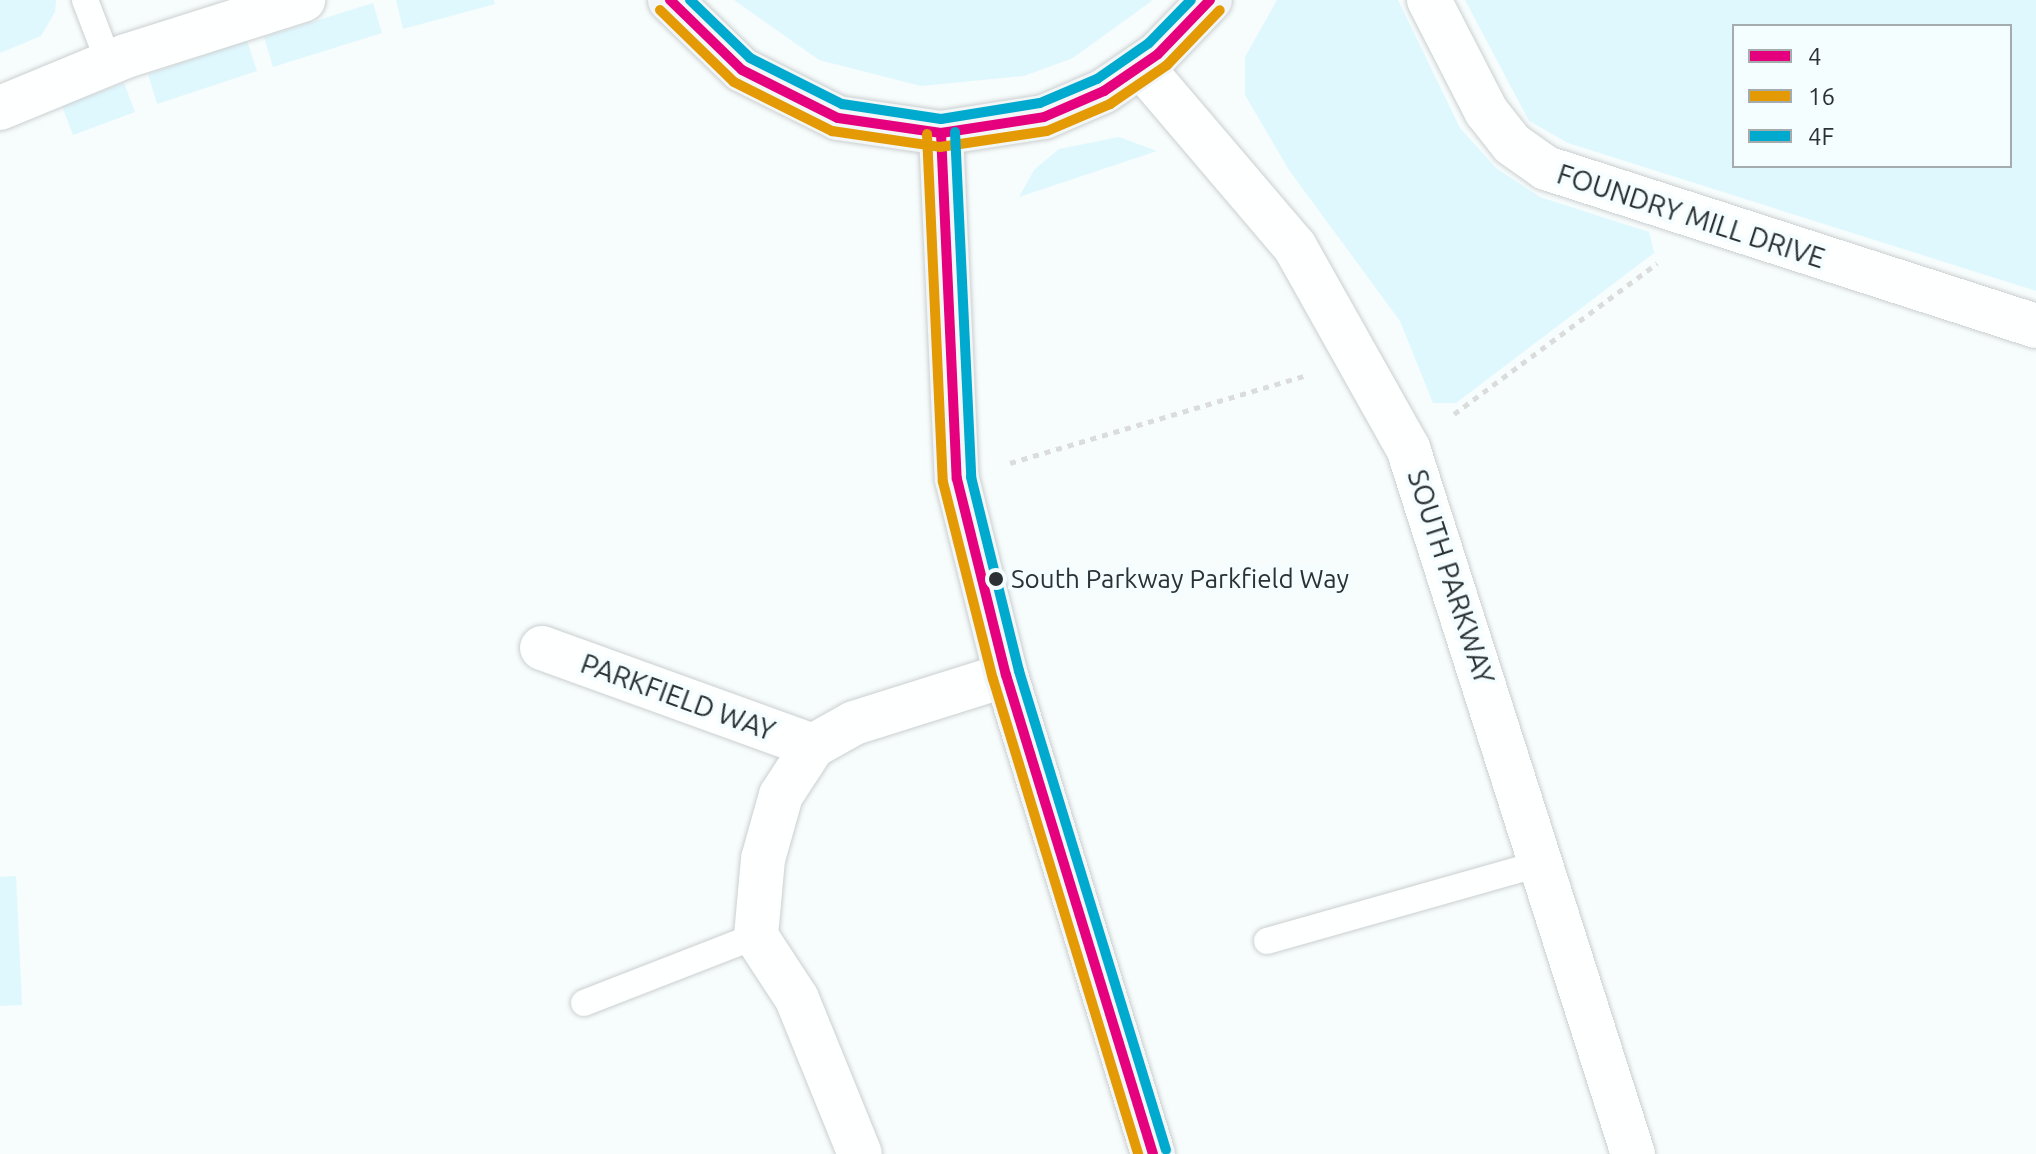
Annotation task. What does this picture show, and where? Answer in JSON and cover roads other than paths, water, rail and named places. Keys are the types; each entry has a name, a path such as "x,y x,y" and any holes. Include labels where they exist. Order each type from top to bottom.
{"street":[{"path":"0,108 109,63 303,0"},
{"path":"670,0 742,70 838,118 941,133 1044,117 1104,91 1141,66 1210,0"},
{"name":"FOUNDRY MILL DRIVE","path":"1429,0 1486,111 1512,144 1546,168 1710,224 2036,326"},
{"name":"SOUTH PARKWAY","path":"1141,66 1295,247 1408,448 1543,863 1633,1154"},
{"path":"941,133 957,479 1006,675 1153,1154"},
{"name":"PARKFIELD WAY","path":"542,648 813,746"},
{"name":"PARKFIELD WAY","path":"756,936 763,859 781,795 813,746 854,723 1006,675"},
{"path":"756,936 797,999 860,1154"}],"lane":[{"path":"85,0 109,63"},
{"path":"1267,941 1543,863"},
{"path":"584,1003 756,936"}],"place":[{"name":"South Parkway Parkfield Way","path":"996,579"}]}
